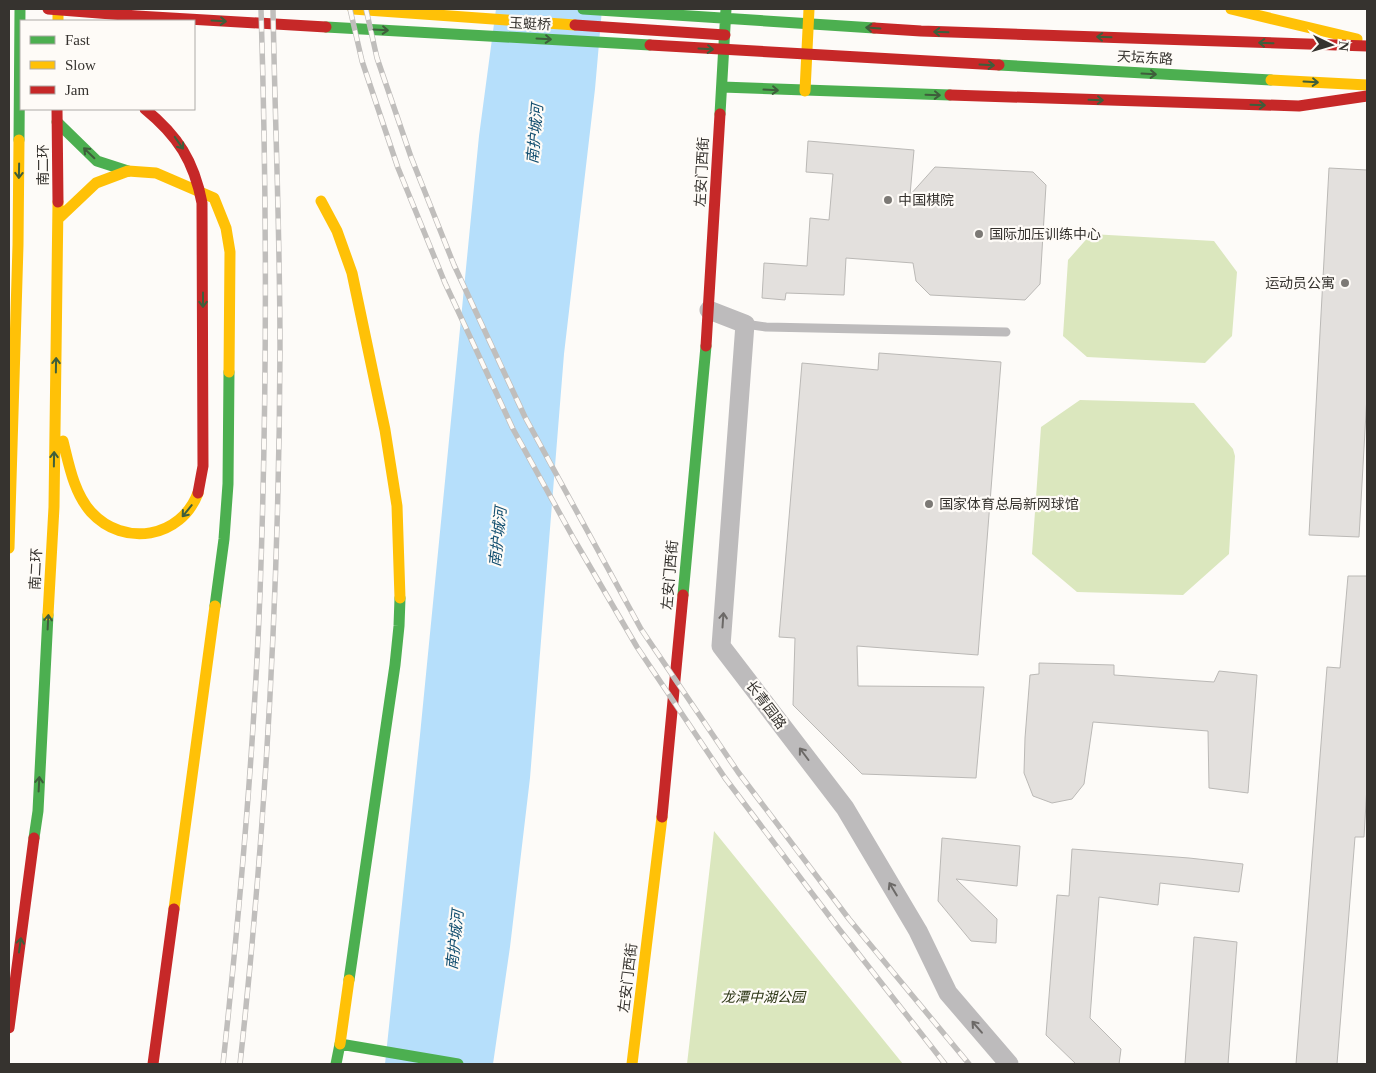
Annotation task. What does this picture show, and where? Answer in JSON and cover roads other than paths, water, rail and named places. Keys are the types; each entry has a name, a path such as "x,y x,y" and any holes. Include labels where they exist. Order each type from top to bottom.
{"main road":[{"name":"南二环","path":"9,548 18,245 20,136 17,53 20,9"},
{"name":"玉蜓桥","path":"48,9 921,61"},
{"path":"353,9 725,34"},
{"name":"天坛东路","path":"583,9 921,31 1367,46"},
{"name":"左安门西街","path":"632,1064 640,1013 665,795 709,310 726,9"},
{"path":"805,91 809,9"},
{"path":"1232,9 1367,42"},
{"name":"天坛东路","path":"921,61 1367,85"},
{"path":"722,87 1367,108"},
{"path":"1299,106 1367,96"},
{"name":"南二环","path":"9,1028 38,811 54,507 58,219 57,110"},
{"path":"55,414 78,492 90,512 102,523 114,530 127,534 144,535 160,532 174,525 186,514 194,502 201,484 203,466 202,202 199,183 191,162 180,142 164,123 146,110"},
{"path":"57,122 97,161 128,171 156,174 214,198 226,228 230,252 228,484 224,539 153,1064"},
{"path":"9,154 20,136"},
{"path":"58,219 96,183 128,171"},
{"path":"321,201 336,231 352,273 381,410 396,506 400,576 399,626 395,665 336,1064"},
{"path":"9,234 18,245"},
{"path":"340,1044 458,1064"}],"street":[{"path":"709,310 745,324"},
{"name":"长青园路","path":"745,324 721,646 845,808 918,931 948,993 1009,1064"}],"lane":[{"path":"745,324 766,327 1006,332"}],"water":[{"name":"南护城河","path":"496,9 602,9 595,89 564,354 530,778 510,947 493,1064 385,1064 420,735 479,136"}],"railway":[{"path":"223,1064 246,829 260,593 265,301 261,9"},
{"path":"240,1064 264,797 277,528 280,306 273,9"},
{"path":"350,9 362,61 398,168 445,283 513,429 575,541 637,647 725,778 839,929 945,1064"},
{"path":"366,9 377,58 411,157 454,265 525,417 641,629 738,772 849,919 969,1064"}],"place":[{"name":"中国棋院","path":"888,200"},
{"name":"国际加压训练中心","path":"979,234"},
{"name":"运动员公寓","path":"1345,283"},
{"name":"国家体育总局新网球馆","path":"929,504"}],"park label":[{"name":"龙潭中湖公园","path":"763,997"}]}
